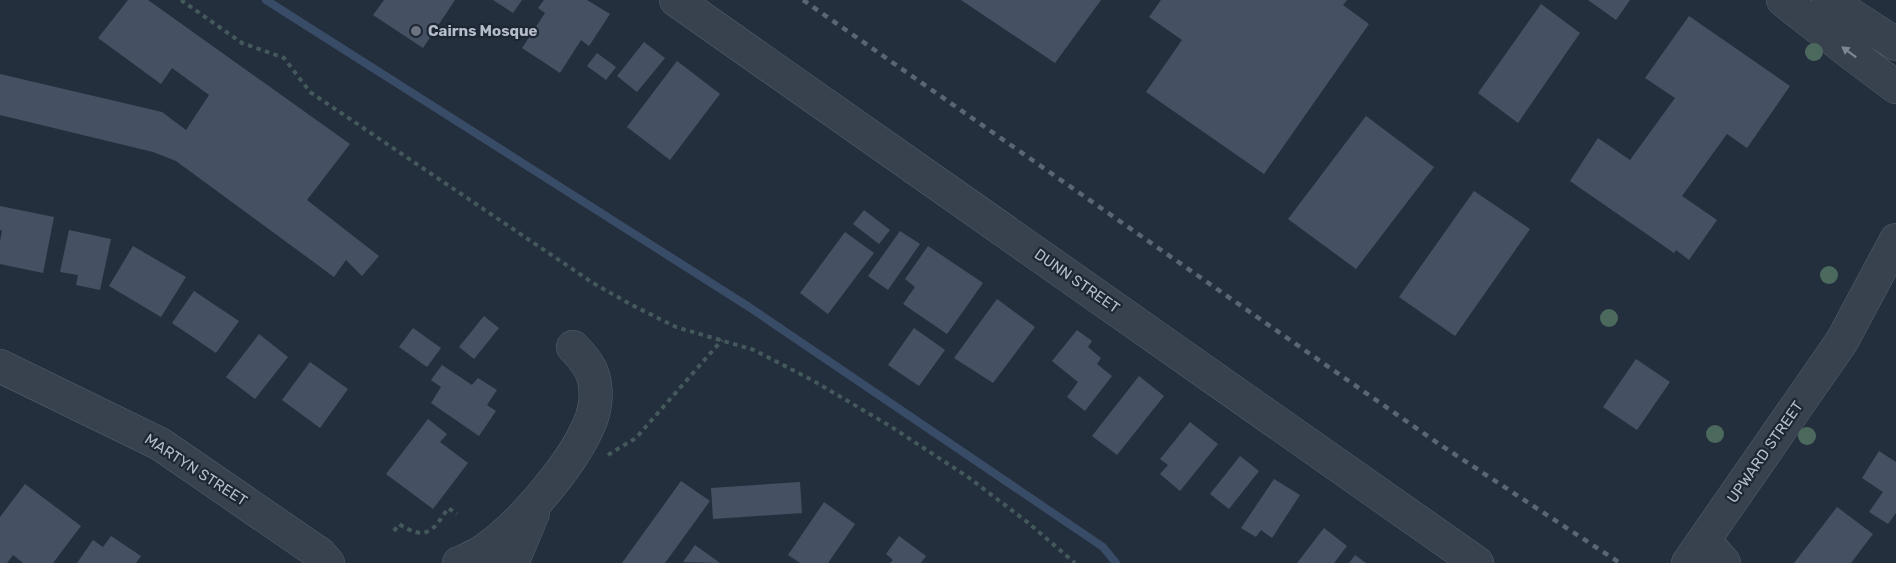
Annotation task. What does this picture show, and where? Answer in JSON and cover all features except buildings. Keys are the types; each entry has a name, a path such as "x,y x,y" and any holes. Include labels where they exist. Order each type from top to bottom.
{"street":[{"name":"DUNN STREET","path":"676,0 1477,563"},
{"path":"1783,0 1896,87"},
{"path":"1828,0 1896,44"},
{"name":"UPWARD STREET","path":"1705,555 1842,341 1896,240"},
{"name":"UPWARD STREET","path":"1842,341 1896,281"},
{"path":"459,563 481,552 505,533 537,502 588,428 596,396 593,376 584,358 573,347"},
{"name":"MARTYN STREET","path":"0,366 160,444 331,560"},
{"path":"512,563 537,502"}],"path":[{"path":"181,0 242,43 284,58 310,92 593,283 676,327 743,346 769,357 890,426 990,492 1075,563"},
{"path":"605,458 636,438 722,340"},
{"path":"394,531 399,524 416,533 424,533 436,527 448,508 457,514"}],"waterway":[{"path":"266,0 749,307 1103,547 1116,563"}],"railway":[{"path":"803,0 1439,444 1620,563"}],"place":[{"name":"Cairns Mosque","path":"416,31"}]}
